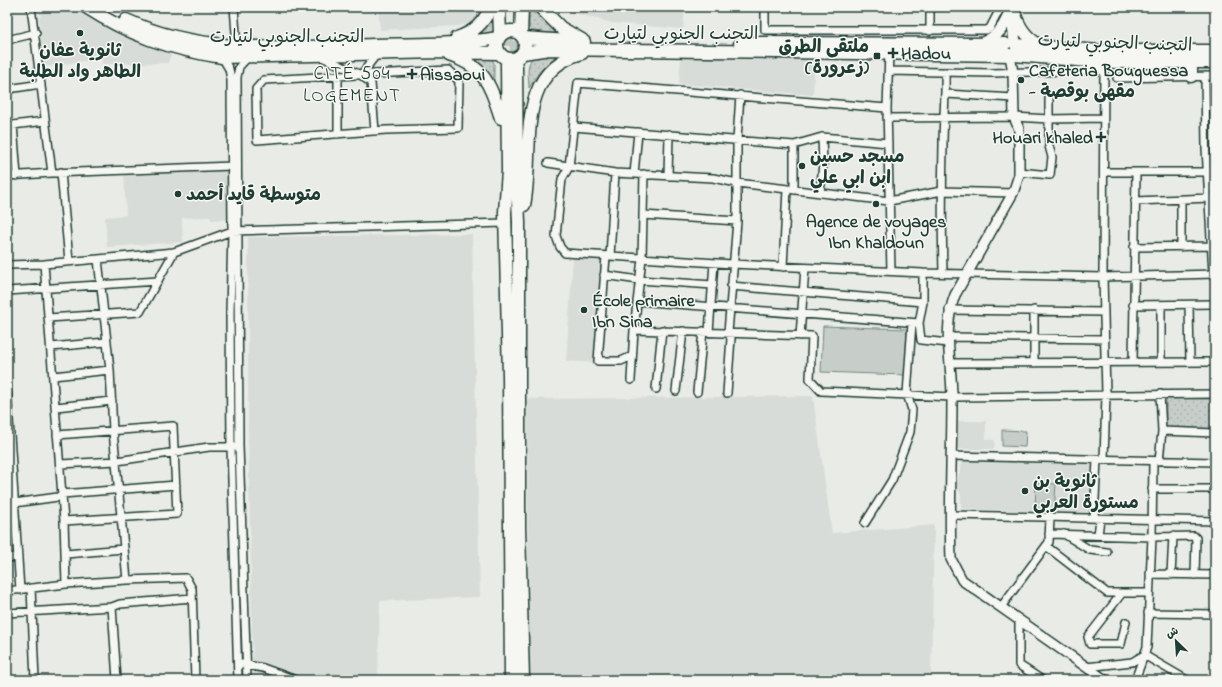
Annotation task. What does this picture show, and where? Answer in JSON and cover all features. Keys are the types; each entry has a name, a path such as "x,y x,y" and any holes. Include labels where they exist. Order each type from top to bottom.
{"highway":[{"name":"التجنب الجنوبي لتيارت","path":"86,7 146,39 187,51 222,57 376,55 440,48 499,37"},
{"name":"التجنب الجنوبي لتيارت","path":"102,7 138,26 183,40 237,47 440,48 511,58 549,48 588,46 980,44 1104,66 1215,62"},
{"path":"440,48 478,28 485,19 491,7"},
{"path":"499,7 499,37 496,46 511,58 524,159 519,222 519,526 515,553 511,680"},
{"path":"507,7 511,23 514,7"},
{"path":"522,7 522,37 525,45 511,58 501,118 515,553 523,680"},
{"path":"519,222 524,204 529,167 531,107 535,94 549,70 588,46 561,28 550,19 540,7"},
{"path":"499,37 509,31 522,37"},
{"name":"التجنب الجنوبي لتيارت","path":"522,37 588,46 889,53 1049,48 1100,51 1215,51"},
{"path":"440,48 467,62 488,80 501,118"},
{"path":"505,217 508,171 511,58"},
{"path":"1191,64 1191,76"}],"main road":[{"path":"980,44 987,41 1000,31 1006,22 1012,7"},
{"path":"1012,7 1019,25 1026,35 1034,42 1049,48"},
{"path":"1011,49 1012,7"}],"street":[{"path":"31,7 36,33 52,173"},
{"path":"234,7 237,47"},
{"path":"765,7 764,30 930,31 986,30 990,28 1001,7"},
{"path":"930,7 930,31"},
{"path":"7,40 36,33"},
{"path":"1011,49 1014,117 1019,129 1019,172 1013,193 955,295 949,310 948,340 951,363 952,397 951,559 962,580 1106,680"},
{"path":"889,53 887,118 891,270"},
{"path":"361,75 376,55"},
{"path":"320,56 361,75 371,83 375,131"},
{"path":"222,57 228,66 230,75 232,166 236,231"},
{"path":"238,680 234,364 237,74 241,64 248,57"},
{"path":"889,70 1013,72 1104,66 1103,277 1106,394 1097,518 1098,535"},
{"path":"448,70 459,81 458,128 375,131 257,140 256,89 264,80 338,76 448,70"},
{"path":"943,273 942,191 946,94 945,72"},
{"path":"338,76 338,134"},
{"path":"887,108 578,83 569,167 562,179 556,236 560,246 565,253 805,268 891,270 923,273 1103,277 1214,274 1210,198 1212,172 1205,76"},
{"path":"1117,78 1215,76"},
{"path":"7,94 8,90 41,84"},
{"path":"946,94 1014,98"},
{"path":"726,393 731,338 728,333 732,264 737,221 737,140 740,95"},
{"path":"1019,172 1050,175 1052,157 1049,146 1049,98"},
{"path":"887,118 1103,118"},
{"path":"17,176 13,125 45,121"},
{"path":"574,127 794,144 822,137 888,143"},
{"path":"634,174 638,132"},
{"path":"668,176 669,134"},
{"path":"820,193 823,164 822,137"},
{"path":"783,267 794,144"},
{"path":"548,163 615,173 713,178 737,183 790,190 889,201 942,191 963,190 1013,193"},
{"path":"7,176 61,172 232,166"},
{"path":"61,172 70,261"},
{"path":"1104,172 1212,172"},
{"path":"1133,362 1136,172"},
{"path":"615,173 608,256 604,276 598,361 620,361 632,356"},
{"path":"631,380 634,330 642,258 644,174"},
{"path":"1135,201 1210,198"},
{"path":"1181,200 1181,247"},
{"path":"643,215 737,221"},
{"path":"7,265 44,264 174,252 236,231 505,217"},
{"path":"1134,247 1212,246"},
{"path":"48,318 140,312 174,252"},
{"path":"98,259 110,370 113,430 127,580"},
{"path":"697,392 711,308 714,263"},
{"path":"44,264 64,521 66,584"},
{"path":"800,336 803,314 805,268"},
{"path":"865,523 892,480 910,432 912,410 907,394 916,323 923,302 923,273"},
{"path":"604,276 713,285"},
{"path":"7,291 158,281"},
{"path":"731,286 923,302"},
{"path":"637,301 916,323"},
{"path":"1133,305 1215,304"},
{"path":"1161,362 1162,305"},
{"path":"1189,305 1190,362"},
{"path":"949,310 1104,312"},
{"path":"1034,310 1034,363"},
{"path":"916,323 920,340 1034,338 1105,339"},
{"path":"634,330 812,336 810,379 821,391 952,397 1106,394 1215,394"},
{"path":"656,389 662,330"},
{"path":"676,391 683,331"},
{"path":"51,347 106,342"},
{"path":"951,363 1215,362"},
{"path":"53,376 110,370"},
{"path":"7,388 11,504 18,557 20,590"},
{"path":"1135,680 1147,647 1152,537 1152,489 1162,432 1160,394"},
{"path":"56,407 112,401"},
{"path":"58,435 173,426 177,514 64,521"},
{"path":"1162,432 1215,433"},
{"path":"60,464 117,461 174,454 209,447 235,447"},
{"path":"235,447 242,536 247,680"},
{"path":"951,456 1215,462"},
{"path":"11,504 62,494 176,485"},
{"path":"1152,489 1215,490"},
{"path":"952,515 1050,516 1215,521"},
{"path":"1001,607 1049,542 1050,516"},
{"path":"1049,534 1152,537 1194,536 1196,538 1196,575"},
{"path":"1064,534 1090,550 1107,552"},
{"path":"235,536 242,536"},
{"path":"1171,575 1173,536"},
{"path":"1046,546 1107,593 1149,593"},
{"path":"66,554 123,549"},
{"path":"7,558 18,557"},
{"path":"1150,574 1215,575"},
{"path":"7,591 66,584 186,578 192,589 195,680"},
{"path":"31,588 35,680"},
{"path":"1122,593 1088,637 1090,644 1121,644 1126,622"},
{"path":"7,613 112,607 120,604 192,598"},
{"path":"112,607 117,680"},
{"path":"1148,613 1215,614"},
{"path":"1018,620 1019,665 1042,680"},
{"path":"1086,667 1132,662 1144,655"},
{"path":"1144,655 1187,680"},
{"path":"238,664 263,668 296,680"}],"shaded area":[{"name":"ثانوية عفان الطاهر واد الطلبة","path":"38,7 78,7 105,27 172,52 168,63 102,64 101,58 44,67 39,18 41,15 39,14 42,11"},
{"path":"378,7 482,7 475,22 458,26 380,30"},
{"path":"529,7 533,7 543,20 561,34 532,31 529,28"},
{"path":"561,7 685,7 683,29 612,23 562,10"},
{"path":"494,13 494,29 492,32 475,36 485,28"},
{"path":"559,53 540,71 529,88 528,67 531,60 534,57"},
{"path":"465,55 491,58 494,63 494,86"},
{"path":"681,57 815,58 813,95 679,84"},
{"name":"متوسطة قايد أحمد","path":"229,168 232,219 211,220 211,217 182,218 183,242 107,247 105,217 126,215 124,173"},
{"path":"472,234 480,597 380,601 378,680 253,680 248,426 248,237"},
{"name":"École primaire Ibn Sina","path":"573,257 603,259 596,363 566,361"},
{"path":"823,326 907,329 905,375 821,372"},
{"path":"813,396 832,533 934,525 931,680 529,680 527,399"},
{"path":"1166,398 1215,399 1215,430 1166,429"},
{"path":"954,421 986,421 986,439 995,440 994,449 954,449"},
{"path":"1002,430 1026,431 1025,447 1002,446"},
{"name":"ثانوية بن مستورة العربي","path":"963,459 1093,462 1090,513 961,509 961,495 956,486"},
{"path":"1036,483 1056,484 1054,511 1035,510"}],"tunnel":[{"path":"515,23 516,65"},
{"path":"507,24 507,64"}],"place":[{"name":"ثانوية عفان الطاهر واد الطلبة","path":"80,33"},
{"name":"Hadou","path":"893,53"},
{"name":"ملتقى الطرق (زعرورة)","path":"877,56"},
{"name":"Aissaoui","path":"412,74"},
{"name":"Cafeteria Bouguessa - مقهى بوقصة","path":"1021,80"},
{"name":"Houari khaled","path":"1101,137"},
{"name":"مسجد حسين ابن ابي علي","path":"802,166"},
{"name":"متوسطة قايد أحمد","path":"178,194"},
{"name":"Agence de voyages Ibn Khaldoun","path":"876,204"},
{"name":"École primaire Ibn Sina","path":"584,310"},
{"name":"ثانوية بن مستورة العربي","path":"1025,491"}],"district":[{"name":"CITÉ 504 LOGEMENT","path":"352,83"}]}
